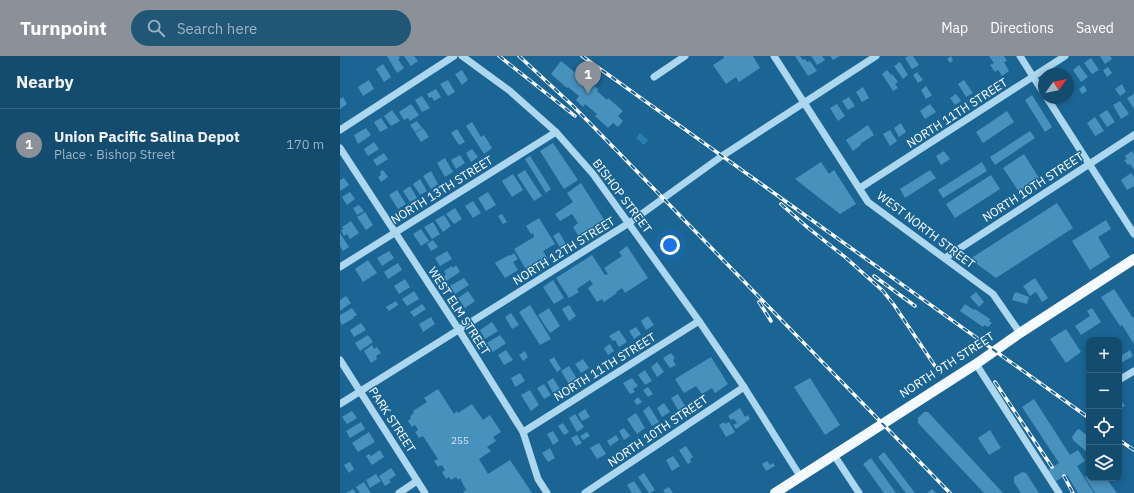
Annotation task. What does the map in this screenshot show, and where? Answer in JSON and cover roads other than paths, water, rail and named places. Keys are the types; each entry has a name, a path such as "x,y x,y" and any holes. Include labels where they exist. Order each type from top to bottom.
{"main road":[{"name":"NORTH 9TH STREET","path":"775,493 976,364 1020,333 1134,259"}],"street":[{"path":"340,130 454,56"},
{"name":"BISHOP STREET","path":"462,56 510,90 556,132 593,174 699,321 744,387 800,476"},
{"path":"654,77 685,56"},
{"name":"WEST NORTH STREET","path":"774,56 868,202 993,294 1020,333"},
{"name":"NORTH 12TH STREET","path":"340,404 629,223 722,156 876,56"},
{"path":"1020,56 1038,84"},
{"name":"NORTH 11TH STREET","path":"860,188 1065,56"},
{"path":"1051,104 1134,234"},
{"name":"NORTH 13TH STREET","path":"340,267 556,132"},
{"name":"NORTH 10TH STREET","path":"945,258 1134,135"},
{"name":"WEST ELM STREET","path":"340,148 459,330 523,432 538,479 547,493"},
{"name":"NORTH 11TH STREET","path":"523,432 699,321"},
{"name":"PARK STREET","path":"340,360 425,493"},
{"path":"976,364 1059,493"},
{"path":"1122,378 1134,371"},
{"name":"NORTH 10TH STREET","path":"585,493 744,387"},
{"path":"834,455 859,493"},
{"path":"399,493 417,481"}],"railway":[{"path":"499,56 575,116"},
{"path":"519,56 572,105 950,493"},
{"path":"582,56 1086,416"},
{"path":"781,204 845,257 883,291 935,366"},
{"path":"874,276 915,306"},
{"path":"759,302 771,321"},
{"path":"995,382 1052,467"},
{"path":"1122,442 1134,450"},
{"path":"1064,476 1073,493"}],"place":[{"name":"Union Pacific Salina Depot","path":"588,94"}]}
